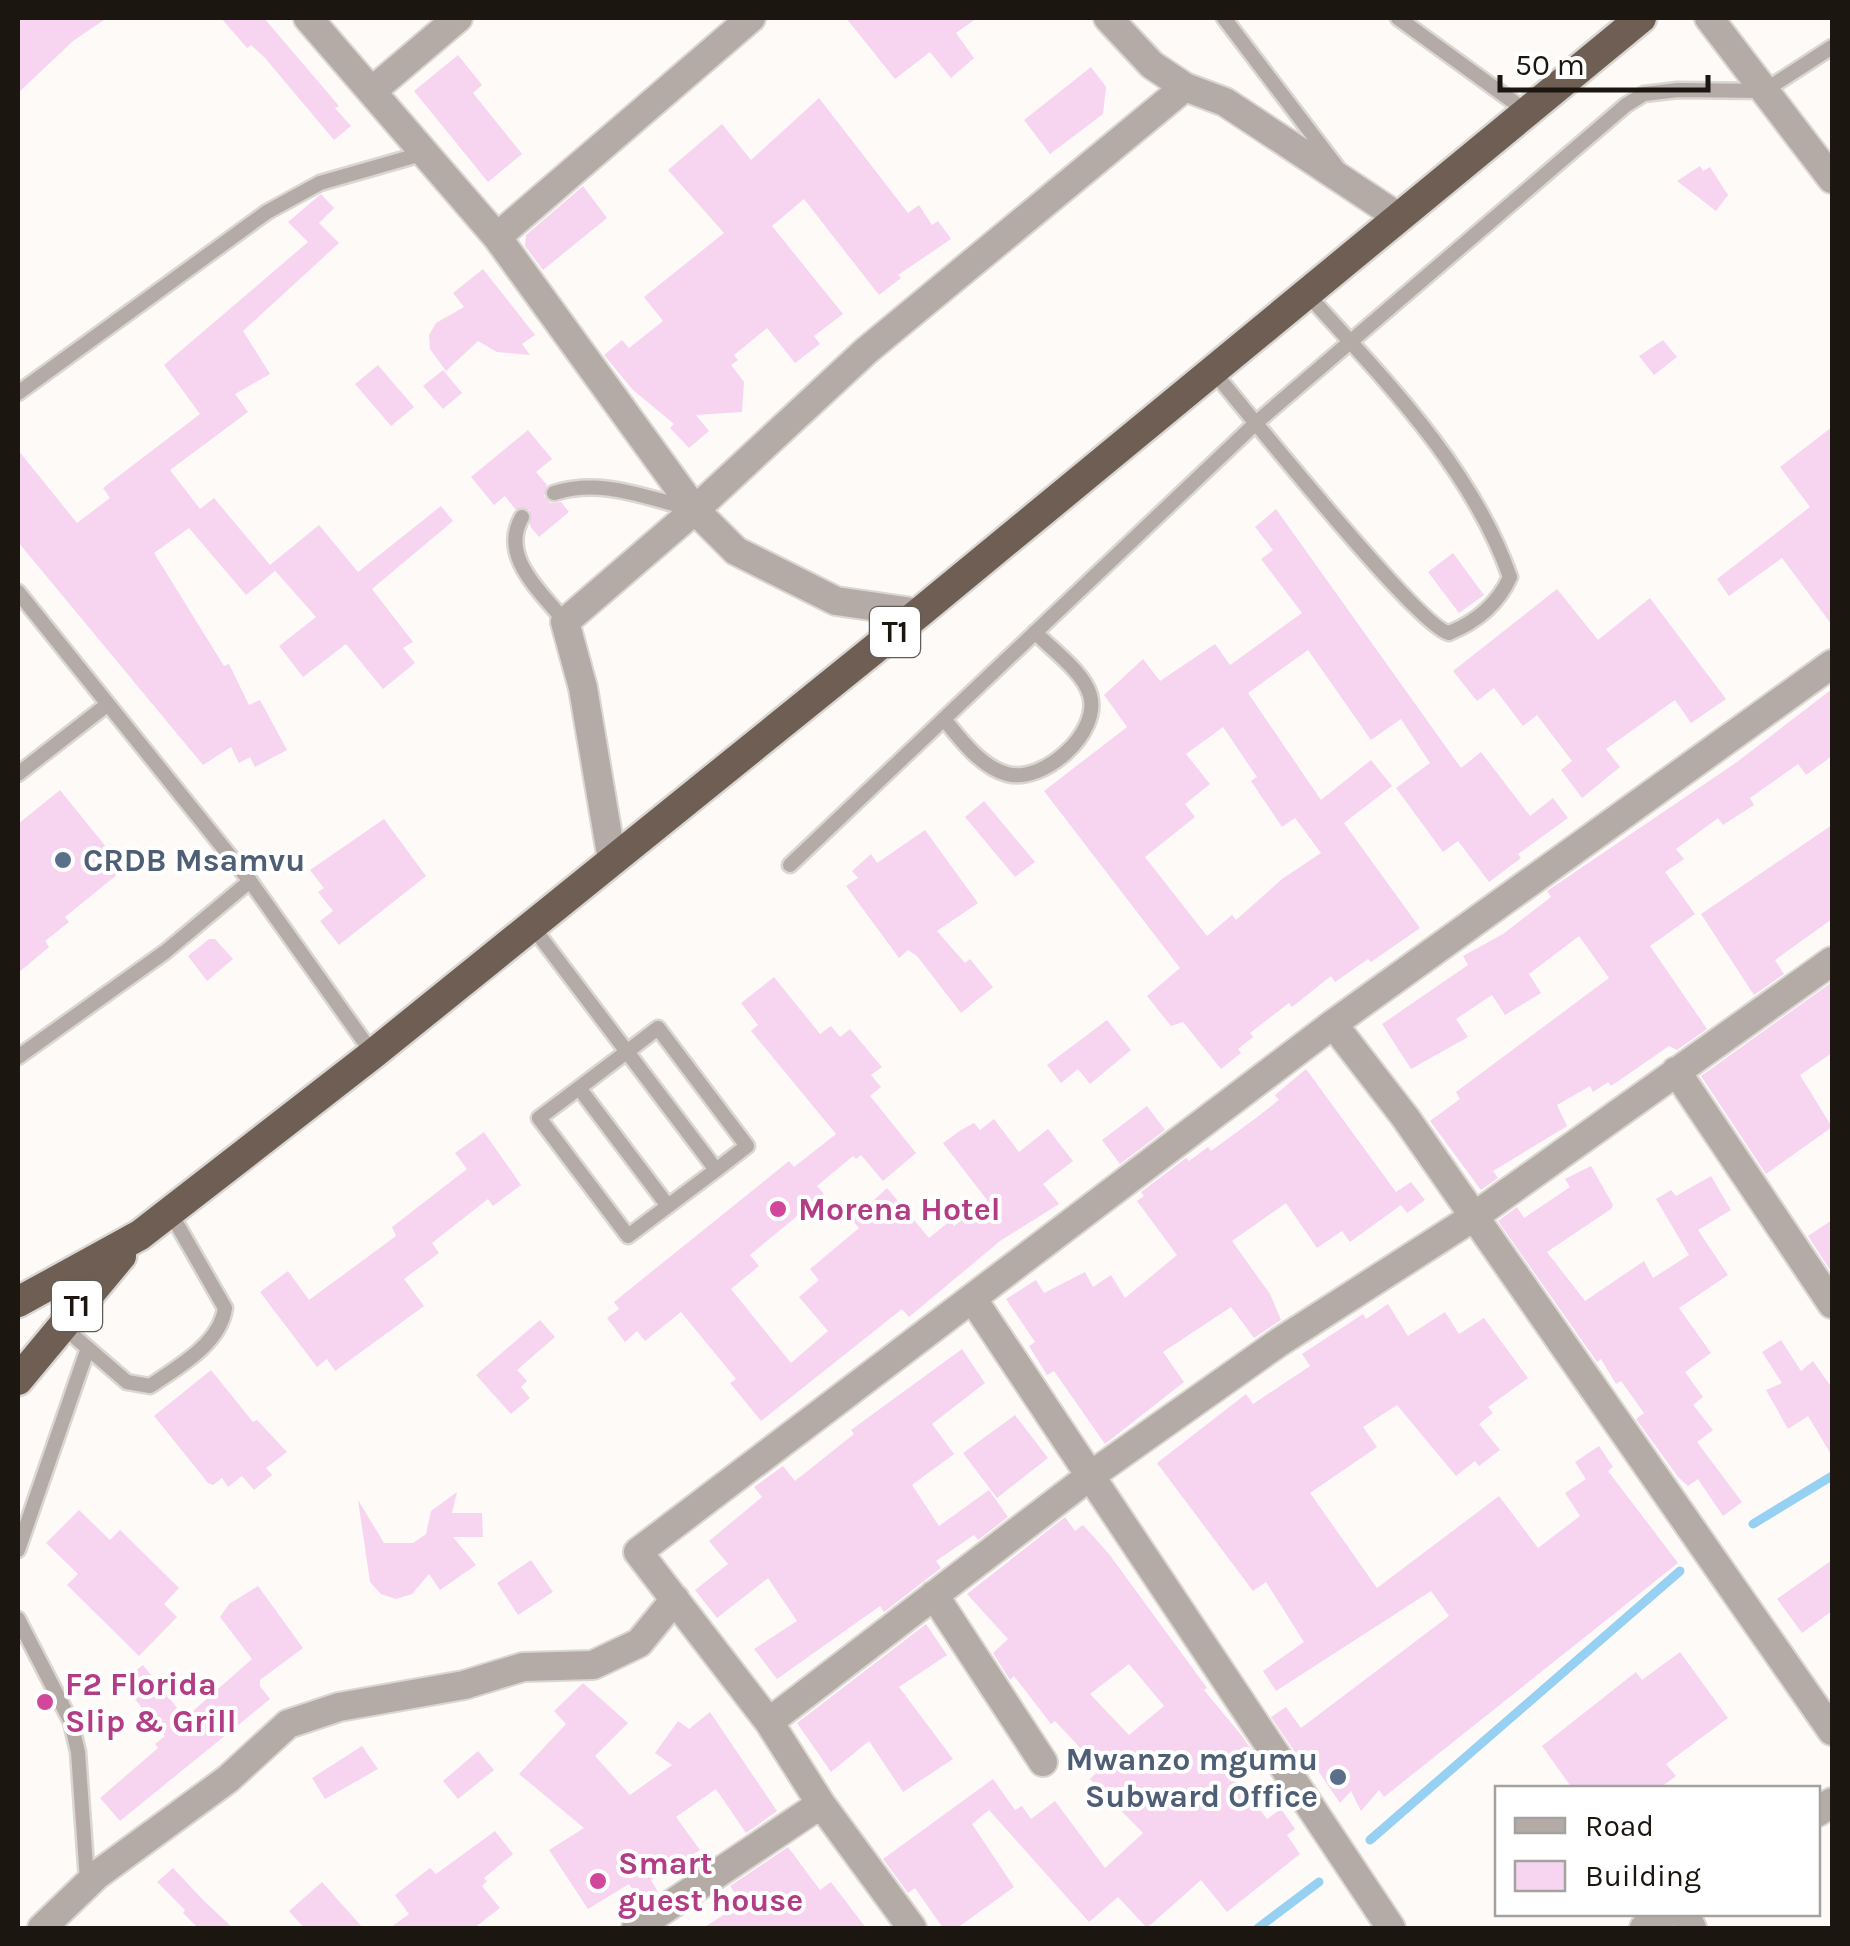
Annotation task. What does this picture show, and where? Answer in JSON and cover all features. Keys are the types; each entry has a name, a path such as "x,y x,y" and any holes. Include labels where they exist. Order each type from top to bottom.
{"highway":[{"name":"T1","path":"18,1302 140,1235 373,1054 530,923 918,613 1641,18"},
{"name":"T1","path":"18,1380 140,1235"}],"street":[{"path":"308,18 497,237 695,510 736,551 836,601 918,613"},
{"path":"372,91 458,18"},
{"path":"497,237 720,27 751,18"},
{"path":"1108,18 1152,65 1184,87 1225,102 1397,216"},
{"path":"1709,18 1832,179"},
{"path":"612,860 583,688 564,622 695,510 880,339 1184,87"},
{"path":"912,1928 822,1804 769,1722 638,1552 974,1301 1333,1024 1832,664"},
{"path":"769,1722 1090,1476 1278,1343 1472,1218 1832,961"},
{"path":"1333,1024 1405,1117 1832,1731"},
{"path":"1676,1072 1832,1304"},
{"path":"974,1301 1391,1928"},
{"path":"934,1595 1044,1762"},
{"path":"42,1928 155,1829 228,1780 288,1724 339,1707 464,1685 523,1667 593,1665 639,1643 675,1600"},
{"path":"636,1928 822,1804"}],"lane":[{"path":"1224,18 1350,183"},
{"path":"1398,18 1526,111"},
{"path":"790,865 1256,422 1626,105 1644,94 1678,90 1764,91 1832,46"},
{"path":"18,393 267,212 320,183 426,152"},
{"path":"1211,370 1374,565 1432,626 1449,633 1483,613 1502,596 1510,577 1499,545 1426,432 1305,292"},
{"path":"554,493 577,486 608,486 695,510"},
{"path":"522,517 514,530 514,556 564,622"},
{"path":"18,592 250,882 373,1054"},
{"path":"944,719 973,752 1006,774 1038,772 1055,761 1088,724 1093,708 1082,681 1035,632"},
{"path":"21,765 108,704"},
{"path":"18,1057 165,952 250,882"},
{"path":"530,923 716,1170"},
{"path":"658,1028 747,1146 628,1236 539,1118 579,1088 658,1028"},
{"path":"579,1088 668,1206"},
{"path":"61,1325 128,1382 150,1386 204,1346 223,1326 225,1308 170,1212"},
{"path":"18,1550 88,1348"},
{"path":"18,1619 70,1722 88,1856 86,1886"}],"building":[{"path":"18,18 107,18 73,41 18,93"},
{"path":"221,18 264,18 339,106 335,108 351,126 334,140 265,58 251,45 247,48"},
{"path":"846,18 977,18 956,33 974,58 951,78 930,52 895,79"},
{"path":"458,55 482,85 473,93 522,154 488,182 414,91"},
{"path":"1091,67 1106,87 1103,114 1050,154 1024,120"},
{"path":"819,98 908,213 919,205 932,225 938,221 951,239 898,275 901,278 879,295 804,199 772,226 843,314 814,336 820,344 795,363 767,328 734,355 738,360 731,365 744,382 742,412 696,415 709,431 689,448 670,428 674,424 633,390 604,355 622,340 629,348 663,321 644,297 724,233 668,170 722,124 751,160"},
{"path":"1700,166 1703,171 1710,167 1728,195 1716,211 1677,181"},
{"path":"583,186 607,218 543,270 525,246 526,235"},
{"path":"321,194 334,208 319,223 339,243 243,331 270,374 235,394 248,412 170,470 200,509 214,498 275,571 246,595 189,528 154,553 224,666 229,664 249,705 260,700 287,750 255,767 250,757 239,763 231,747 203,765 18,542 18,450 77,523 110,498 103,488 200,414 164,365 308,242 288,222"},
{"path":"483,269 535,335 522,344 530,355 497,352 478,341 446,371 430,349 429,335 436,323 464,307 453,293"},
{"path":"1663,340 1677,357 1654,375 1639,356"},
{"path":"378,365 414,407 391,426 355,384"},
{"path":"443,370 462,393 443,409 423,386"},
{"path":"1832,427 1832,625 1782,558 1729,596 1717,579 1810,507 1780,467"},
{"path":"528,430 552,459 536,472 547,485 544,496 550,503 561,502 569,512 539,537 530,526 530,510 515,509 505,496 494,505 471,477"},
{"path":"441,506 453,521 372,589 413,642 403,648 415,663 383,689 346,644 303,677 279,646 316,617 270,565 319,525 358,572"},
{"path":"1276,509 1461,768 1481,752 1530,816 1553,798 1568,818 1518,854 1521,858 1489,882 1458,841 1443,852 1396,788 1430,763 1401,719 1371,740 1308,650 1248,693 1321,800 1371,760 1392,786 1344,823 1420,928 1371,962 1368,959 1335,982 1331,976 1292,1007 1289,1003 1250,1033 1253,1037 1238,1049 1241,1053 1221,1069 1183,1022 1171,1026 1147,996 1180,968 1044,791 1127,727 1104,695 1143,659 1160,681 1215,644 1230,665 1302,613 1261,559 1273,550 1255,527","holes":["1223,727 1257,777 1251,781 1282,827 1295,818 1321,853 1282,879 1236,920 1232,915 1207,936 1145,857 1195,817 1185,804 1210,784 1186,754"]},
{"path":"1453,553 1484,595 1459,613 1428,572"},
{"path":"1557,589 1598,640 1650,598 1726,699 1691,723 1675,700 1606,749 1620,767 1582,798 1561,770 1572,761 1537,715 1523,726 1494,688 1477,701 1453,671"},
{"path":"1832,689 1832,756 1806,775 1798,764 1750,798 1754,805 1723,825 1718,818 1676,849 1684,859 1665,872 1695,914 1650,946 1707,1029 1677,1050 1669,1046 1611,1086 1608,1082 1593,1092 1590,1086 1557,1105 1567,1126 1493,1171 1498,1178 1481,1190 1430,1121 1460,1099 1456,1092 1609,978 1579,936 1529,974 1541,993 1505,1015 1492,995 1456,1019 1468,1037 1411,1069 1382,1024 1468,965 1463,956 1503,934 1551,897 1547,891 1737,762"},
{"path":"60,790 124,869 65,917 69,922 45,941 49,947 18,973 18,824"},
{"path":"984,801 1035,862 1015,877 965,817"},
{"path":"384,819 426,876 339,945 320,921 333,911 318,892 324,888 310,870"},
{"path":"1832,825 1832,919 1775,960 1784,974 1754,995 1701,914"},
{"path":"925,830 978,903 937,931 965,963 970,959 993,987 961,1013 917,956 908,950 899,958 846,886 858,878 852,871 871,854 877,863"},
{"path":"209,939 215,939 233,959 207,981 188,956"},
{"path":"774,977 820,1034 831,1026 840,1037 850,1029 882,1067 871,1075 881,1087 870,1096 916,1153 883,1181 861,1155 856,1159 853,1156 817,1186 824,1194 750,1255 759,1266 731,1289 791,1363 828,1331 799,1297 819,1280 810,1269 859,1228 852,1220 887,1188 929,1238 950,1221 954,1226 987,1200 943,1143 961,1130 974,1123 980,1130 994,1119 1019,1152 1048,1129 1073,1161 1043,1184 1059,1204 1000,1241 909,1317 902,1309 761,1421 730,1383 736,1379 681,1312 645,1341 637,1331 625,1342 607,1318 619,1309 614,1302 789,1161 794,1167 836,1134 751,1031 758,1025 741,1003"},
{"path":"1832,982 1832,1053 1800,1075 1832,1127 1766,1174 1701,1076"},
{"path":"1107,1020 1131,1050 1090,1084 1078,1069 1061,1083 1047,1065"},
{"path":"1306,1069 1396,1192 1411,1182 1425,1200 1407,1213 1401,1205 1350,1242 1342,1231 1317,1248 1286,1203 1232,1241 1270,1294 1281,1320 1254,1338 1231,1307 1163,1352 1184,1382 1105,1444 1054,1371 1047,1375 1029,1346 1035,1342 1006,1299 1036,1280 1044,1293 1085,1272 1093,1287 1111,1275 1125,1298 1177,1255 1137,1201 1144,1196 1141,1192 1186,1158 1189,1161 1208,1147 1211,1151 1256,1118 1279,1100 1275,1095"},
{"path":"1147,1106 1165,1130 1120,1164 1102,1140"},
{"path":"484,1132 521,1185 493,1206 488,1199 432,1243 439,1253 404,1279 424,1306 335,1371 327,1359 317,1367 260,1292 288,1271 309,1300 396,1236 392,1227 467,1169 455,1153"},
{"path":"1591,1166 1613,1205 1611,1209 1547,1252 1585,1301 1644,1261 1653,1278 1689,1255 1656,1199 1671,1190 1676,1196 1711,1176 1731,1210 1698,1230 1728,1275 1679,1308 1711,1353 1685,1372 1703,1397 1693,1405 1713,1430 1697,1442 1742,1502 1723,1516 1698,1479 1688,1486 1678,1477 1636,1419 1644,1413 1621,1381 1616,1384 1601,1359 1597,1362 1498,1221 1517,1207 1524,1218 1570,1187 1565,1179"},
{"path":"1832,1220 1832,1273 1808,1236"},
{"path":"1388,1304 1408,1336 1445,1312 1459,1334 1484,1318 1528,1378 1488,1407 1493,1413 1479,1424 1500,1450 1479,1466 1475,1461 1456,1476 1397,1405 1363,1427 1377,1447 1310,1493 1377,1588 1499,1496 1538,1548 1580,1516 1565,1493 1586,1479 1575,1462 1599,1446 1613,1467 1608,1471 1678,1563 1384,1797 1379,1790 1361,1811 1351,1791 1340,1803 1306,1753 1299,1758 1271,1717 1286,1707 1301,1728 1449,1616 1431,1591 1276,1691 1263,1671 1304,1642 1266,1582 1253,1591 1157,1463 1246,1394 1253,1404 1310,1366 1302,1354 1363,1314 1366,1319"},
{"path":"540,1320 555,1337 517,1370 527,1381 521,1387 530,1398 511,1414 476,1375"},
{"path":"1781,1340 1801,1371 1813,1361 1832,1388 1832,1456 1808,1416 1788,1429 1766,1390 1782,1383 1762,1352"},
{"path":"962,1349 985,1383 932,1424 954,1454 912,1485 939,1526 989,1490 1008,1517 978,1540 974,1535 936,1561 941,1568 884,1612 880,1606 777,1679 754,1649 797,1621 768,1578 717,1618 695,1590 728,1564 709,1541 762,1497 754,1487 783,1466 795,1481 854,1434 851,1430"},
{"path":"211,1370 253,1422 257,1420 287,1452 266,1468 272,1475 254,1490 242,1476 228,1487 222,1478 213,1485 208,1483 154,1416"},
{"path":"1015,1415 1048,1458 997,1498 963,1453"},
{"path":"457,1492 452,1513 482,1513 483,1537 453,1537 476,1565 440,1590 429,1574 412,1594 396,1599 381,1594 370,1582 358,1500 384,1543 413,1543 426,1534 431,1511"},
{"path":"79,1510 110,1540 120,1530 179,1588 164,1604 177,1617 139,1656 67,1585 78,1574 46,1543"},
{"path":"1065,1517 1075,1531 1083,1525 1109,1554 1259,1761 1237,1780 1267,1819 1281,1809 1295,1829 1287,1835 1300,1854 1227,1912 1201,1880 1147,1928 1118,1897 1089,1922 989,1810 972,1824 1014,1887 957,1928 943,1928 915,1888 908,1893 883,1859 993,1779 1015,1810 1022,1806 1031,1819 1055,1801 1105,1868 1143,1833 1090,1779 1100,1769 1055,1721 1051,1724 1014,1676 1010,1680 993,1653 1008,1639 967,1594","holes":["1129,1664 1164,1706 1129,1735 1090,1694"]},
{"path":"531,1560 553,1592 518,1615 497,1583"},
{"path":"1832,1560 1832,1611 1802,1633 1777,1599"},
{"path":"258,1586 303,1648 260,1680 270,1699 120,1821 100,1798 158,1748 155,1744 165,1736 121,1682 143,1665 185,1718 252,1659 220,1617 229,1604"},
{"path":"926,1624 947,1655 899,1687 953,1759 903,1792 869,1741 831,1772 797,1723"},
{"path":"1680,1652 1728,1718 1666,1764 1676,1776 1663,1786 1571,1786 1542,1746 1636,1672 1642,1680"},
{"path":"583,1683 628,1723 595,1756 630,1795 672,1765 655,1753 678,1721 689,1729 710,1712 777,1811 746,1833 716,1789 676,1817 700,1850 651,1880 658,1892 641,1904 629,1884 588,1909 549,1850 584,1828 519,1774 566,1724 554,1711"},
{"path":"362,1746 378,1769 325,1799 312,1778"},
{"path":"478,1751 494,1770 458,1799 443,1781"},
{"path":"495,1831 513,1854 484,1878 487,1881 482,1886 500,1908 474,1928 390,1928 409,1914 395,1895 430,1868 436,1874"},
{"path":"788,1847 820,1890 831,1882 866,1928 703,1928 742,1903 730,1886"},
{"path":"173,1868 233,1928 198,1928 183,1913 185,1910 157,1882"},
{"path":"322,1882 363,1928 304,1928 289,1911"}],"waterway":[{"path":"1753,1524 1832,1476"},
{"path":"1370,1840 1680,1571"},
{"path":"1258,1928 1319,1882"}],"place":[{"name":"CRDB Msamvu","path":"63,860"},
{"name":"Morena Hotel","path":"778,1209"},
{"name":"F2 Florida Slip & Grill","path":"45,1702"},
{"name":"Mwanzo mgumu Subward Office","path":"1338,1777"},
{"name":"Smart guest house","path":"598,1881"}]}
